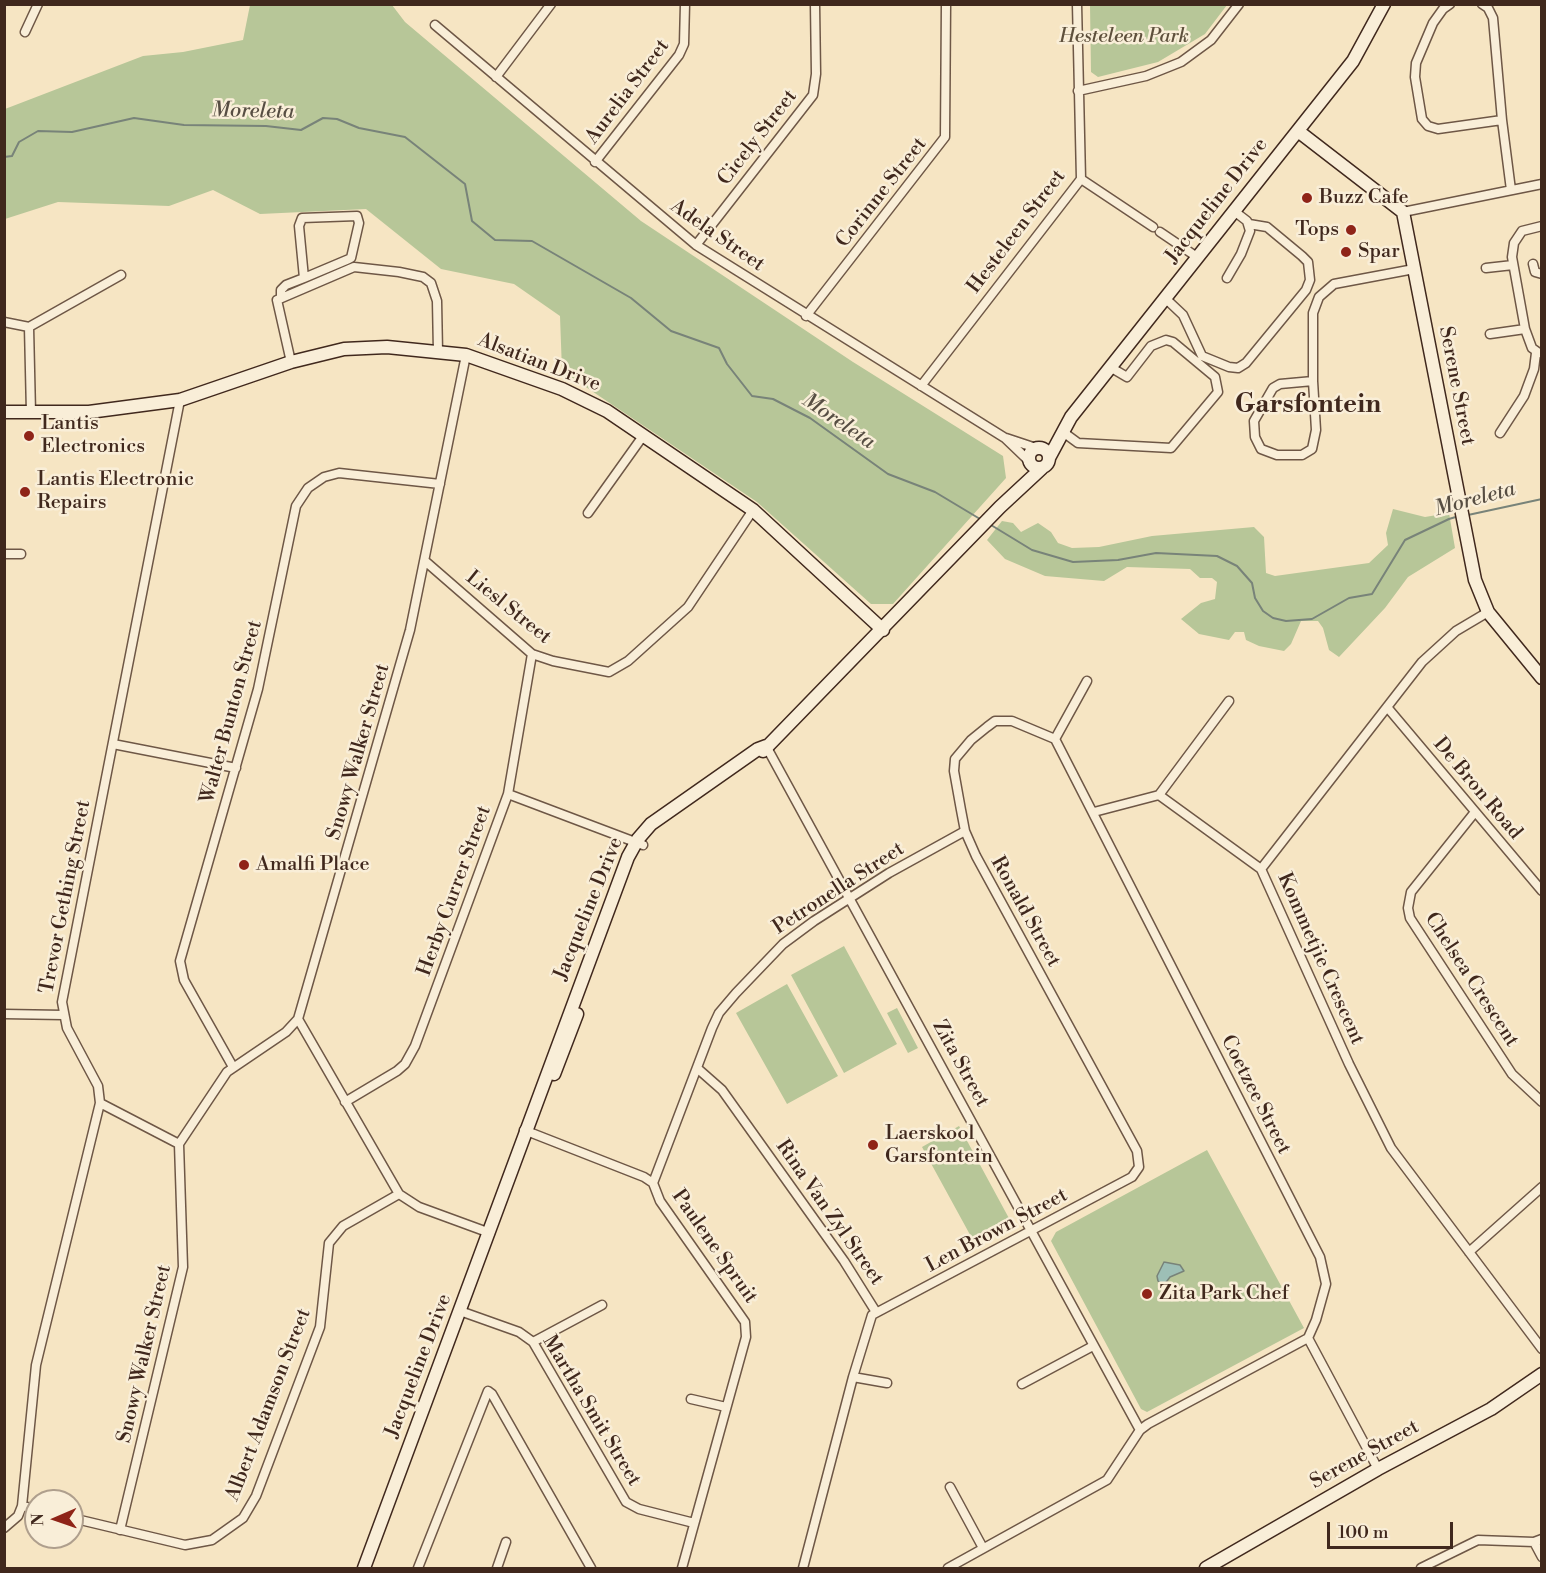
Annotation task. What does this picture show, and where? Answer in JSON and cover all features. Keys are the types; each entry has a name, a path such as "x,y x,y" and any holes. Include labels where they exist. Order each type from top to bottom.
{"street":[{"path":"25,32 38,4"},
{"path":"496,77 551,4"},
{"name":"Aurelia Street","path":"595,162 679,55 684,44 685,4"},
{"name":"Cicely Street","path":"696,245 813,95 816,74 815,4"},
{"name":"Corinne Street","path":"806,316 945,137 946,4"},
{"name":"Hesteleen Street","path":"921,386 1081,179 1077,4"},
{"path":"1078,91 1146,76 1181,62 1211,40 1239,4"},
{"name":"Jacqueline Drive","path":"364,1569 526,1136 639,843 651,824 758,749 766,746 1046,463 1071,417 1353,61 1384,4"},
{"path":"1450,4 1443,9 1433,23 1416,63 1415,77 1422,119 1428,126 1438,129 1502,120"},
{"path":"1482,4 1488,8 1492,18 1511,190"},
{"name":"Adela Street","path":"435,26 696,245 806,316 1005,438 1029,462"},
{"path":"1298,131 1403,212 1542,184"},
{"path":"1081,179 1197,257"},
{"path":"1165,298 1183,315 1202,356 1229,367 1238,368 1246,363 1306,290 1310,280 1308,262 1263,225 1249,224 1234,211"},
{"name":"Serene Street","path":"1403,212 1466,547 1475,580 1488,612 1542,678"},
{"path":"291,362 279,299 281,290 286,285 304,279 351,258 359,223 357,216 302,218 300,226 304,279"},
{"path":"1227,278 1246,242 1250,231 1249,224"},
{"path":"1500,433 1524,396 1539,353 1525,329 1512,257 1517,237 1522,231 1542,226"},
{"path":"1485,268 1513,264"},
{"path":"1533,264 1535,272 1542,274"},
{"path":"279,299 354,267 399,272 423,278 431,283 436,295 438,352"},
{"path":"1313,381 1280,384 1273,388 1254,421 1255,437 1261,449 1277,455 1296,455 1306,454 1312,449 1316,430 1313,313 1319,297 1334,284 1414,269"},
{"path":"4,322 29,327 121,275"},
{"path":"29,327 31,413"},
{"path":"1490,334 1525,329"},
{"path":"1062,432 1074,441 1084,444 1171,448 1217,396 1218,387 1215,377 1173,342 1167,340 1151,346 1127,377 1110,367"},
{"name":"Alsatian Drive","path":"4,412 117,410 180,400 291,362 323,353 367,347 466,355 519,372 582,397 643,436 753,510 883,630"},
{"name":"Snowy Walker Street","path":"298,1019 393,695 425,561 466,355"},
{"name":"Trevor Gething Street","path":"22,1506 36,1365 100,1103 98,1085 63,1015 64,988 180,400"},
{"name":"Jacqueline Drive","path":"1037,448 1071,417"},
{"path":"588,513 643,436"},
{"name":"Adela Street","path":"1005,438 1037,448"},
{"path":"1037,448 1044,449 1046,463 1033,467 1029,462 1031,451 1037,448"},
{"name":"Jacqueline Drive","path":"996,511 1029,462"},
{"name":"Walter Bunton Street","path":"233,1067 184,980 180,961 265,663 296,506 303,493 318,481 345,472 440,484"},
{"name":"Liesl Street","path":"425,561 532,654 598,671 619,668 688,607 753,510"},
{"path":"4,554 21,554"},
{"name":"Kommetjie Crescent","path":"1488,612 1437,646 1261,869 1385,1137 1408,1174 1542,1350"},
{"name":"Herby Currer Street","path":"345,1102 398,1071 408,1059 508,794 532,654"},
{"path":"1055,739 1087,681"},
{"path":"1095,813 1159,795 1229,701"},
{"name":"De Bron Road","path":"1387,707 1542,891"},
{"name":"Ronald Street","path":"1055,739 1030,727 1003,720 995,722 971,740 959,753 954,764 965,831 976,856 1137,1151 1139,1167 1132,1177"},
{"name":"Coetzee Street","path":"1055,739 1095,813 1320,1257 1326,1284 1316,1320 1308,1338"},
{"path":"113,744 236,768"},
{"name":"Zita Street","path":"766,746 1140,1430"},
{"path":"508,794 639,843"},
{"path":"1159,795 1261,869"},
{"name":"Chelsea Crescent","path":"1475,812 1411,892 1408,908 1410,918 1512,1074 1542,1102"},
{"name":"Petronella Street","path":"653,1183 719,1013 736,993 783,944 889,873 965,831"},
{"path":"4,1014 63,1015"},
{"path":"100,1103 179,1144 219,1082 233,1067 286,1032 298,1019 399,1194 419,1207 490,1233"},
{"name":"Rina Van Zyl Street","path":"697,1068 722,1090 844,1261 876,1312 868,1323 803,1569"},
{"name":"Paulene Spruit","path":"526,1136 644,1177 653,1183 660,1201 746,1322 746,1337 681,1569"},
{"name":"Snowy Walker Street","path":"120,1530 183,1267 179,1144"},
{"name":"Len Brown Street","path":"876,1312 1132,1177"},
{"path":"1469,1252 1542,1187"},
{"name":"Albert Adamson Street","path":"84,1521 182,1545 197,1545 219,1536 248,1511 320,1327 329,1243 342,1226 399,1194"},
{"path":"533,1342 602,1305"},
{"name":"Martha Smit Street","path":"460,1311 519,1332 533,1342 626,1502 639,1509 694,1523"},
{"path":"948,1569 1107,1480 1140,1430 1308,1338 1378,1469"},
{"path":"1022,1384 1093,1346"},
{"name":"Serene Street","path":"1210,1568 1378,1469 1491,1410 1542,1374"},
{"path":"853,1377 887,1383"},
{"path":"418,1569 488,1391 492,1394 591,1569"},
{"path":"691,1399 726,1407"},
{"path":"950,1487 983,1548"},
{"path":"4,1528 18,1516 22,1506"},
{"path":"1421,1569 1435,1565 1478,1540 1538,1541 1542,1557"},
{"path":"497,1569 506,1542"}],"green space":[{"name":"Hesteleen Park","path":"1090,4 1227,5 1205,34 1158,62 1098,77 1091,72"},
{"path":"250,5 392,5 405,22 641,221 853,362 1003,456 1006,478 893,604 871,604 757,502 562,371 560,316 514,284 441,269 366,209 260,214 213,190 169,206 58,202 5,219 5,109 143,56 183,52 243,40"},
{"path":"1393,509 1425,517 1449,513 1455,548 1408,577 1385,608 1339,657 1329,650 1323,628 1318,621 1301,621 1291,644 1284,651 1259,646 1246,640 1244,632 1235,632 1229,640 1199,634 1181,619 1201,603 1215,599 1217,582 1212,578 1200,578 1190,569 1127,567 1104,581 1045,576 1005,559 987,540 1002,521 1013,523 1021,532 1038,523 1051,532 1058,543 1072,548 1099,547 1152,536 1254,527 1264,537 1266,573 1275,576 1369,563 1388,545 1386,533"},
{"path":"844,946 897,1044 844,1073 791,975"},
{"path":"787,984 838,1076 787,1104 736,1013"},
{"path":"897,1008 918,1048 908,1053 887,1013"},
{"path":"959,1126 1011,1222 974,1242 922,1147"},
{"path":"1207,1150 1304,1328 1147,1412 1141,1409 1051,1241 1056,1232"}],"water":[{"path":"1164,1262 1180,1265 1184,1271 1170,1277 1164,1285 1158,1281 1157,1276"}],"waterway":[{"name":"Moreleta","path":"4,157 12,156 19,142 38,131 72,132 134,118 184,125 266,126 301,130 323,118 337,119 359,128 405,137 465,184 472,221 495,240 532,241 631,298 671,331 719,348 727,364 752,396 773,399 810,418 888,474 935,492 980,519"},
{"name":"Moreleta","path":"1468,515 1542,499"},
{"name":"Moreleta","path":"991,525 1032,550 1073,562 1118,560 1156,553 1217,556 1237,566 1252,583 1255,598 1263,611 1273,618 1286,621 1312,619 1349,598 1372,594 1405,540 1459,516"}],"place":[{"name":"Buzz Cafe","path":"1307,198"},
{"name":"Tops","path":"1351,230"},
{"name":"Spar","path":"1346,252"},
{"name":"Lantis Electronics","path":"29,436"},
{"name":"Lantis Electronic Repairs","path":"25,492"},
{"name":"Amalfi Place","path":"244,865"},
{"name":"Laerskool Garsfontein","path":"873,1145"},
{"name":"Zita Park Chef","path":"1147,1294"}],"district":[{"name":"Garsfontein","path":"1308,406"}]}
